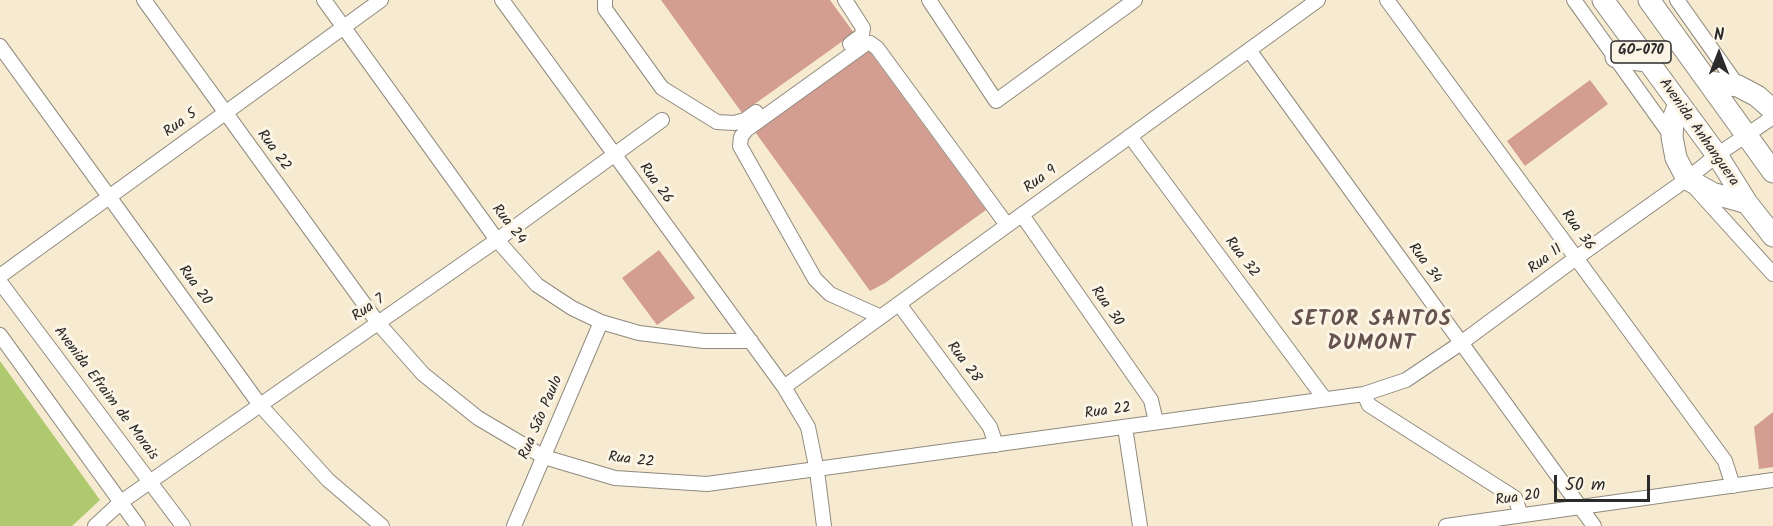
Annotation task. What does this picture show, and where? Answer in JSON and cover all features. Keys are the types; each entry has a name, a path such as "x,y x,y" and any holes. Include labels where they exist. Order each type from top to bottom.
{"highway":[{"name":"Avenida Anhanguera","path":"1603,0 1717,155 1747,203 1773,236"},
{"name":"GO-070","path":"1649,0 1773,172"},
{"path":"1616,57 1647,61"},
{"path":"1709,82 1738,86 1757,96 1773,110"},
{"path":"1678,104 1673,119 1672,137 1676,158 1687,179 1712,193 1747,203"}],"street":[{"name":"Rua 22","path":"144,0 378,323 423,374 478,418 544,457 615,478 706,484 817,471 1324,398"},
{"name":"Rua 24","path":"324,0 497,240 537,285 572,308 601,322 639,333 704,342 751,341"},
{"name":"Rua 5","path":"0,276 381,0"},
{"name":"Rua 26","path":"502,0 784,387 808,427 817,471 824,526"},
{"path":"605,0 605,9 662,87 717,122 725,124 745,120 862,35 862,25 845,0"},
{"path":"929,0 996,101 1135,0"},
{"name":"Rua 9","path":"784,387 1318,0"},
{"name":"Rua 36","path":"1387,0 1725,461 1733,486"},
{"path":"1574,0 1672,137"},
{"path":"1677,0 1738,86"},
{"path":"881,316 830,294 815,279 740,146 743,133 755,123 870,43 877,48 1007,225"},
{"name":"Rua 20","path":"0,46 260,405 328,480 382,526"},
{"name":"Rua 34","path":"1249,50 1594,526"},
{"name":"Rua 11","path":"1324,398 1364,394 1406,380 1461,343 1717,155 1773,117"},
{"name":"Rua 7","path":"95,526 121,502 497,240 662,120"},
{"name":"Rua 32","path":"1130,136 1324,398"},
{"path":"1687,179 1773,274"},
{"name":"Rua 30","path":"1022,215 1151,400 1156,422"},
{"name":"Avenida Efraim de Morais","path":"0,282 183,526"},
{"name":"Rua 28","path":"899,304 990,427 996,445"},
{"name":"Rua São Paulo","path":"514,526 601,322"},
{"path":"0,335 138,526"},
{"path":"1364,394 1369,405 1515,498 1521,515"},
{"path":"1125,427 1140,526"},
{"name":"Rua 20","path":"1446,526 1773,480"}],"green space":[{"path":"0,361 100,500 72,526 0,526"}],"building":[{"path":"661,0 830,0 854,33 742,113"},
{"path":"867,48 986,210 885,283 870,291 753,129"},
{"path":"1590,80 1608,104 1525,166 1507,141"},
{"path":"659,250 695,298 657,325 622,278"},
{"path":"1773,412 1773,467 1759,469 1754,427"}],"district":[{"name":"SETOR SANTOS DUMONT","path":"1372,333"}]}
